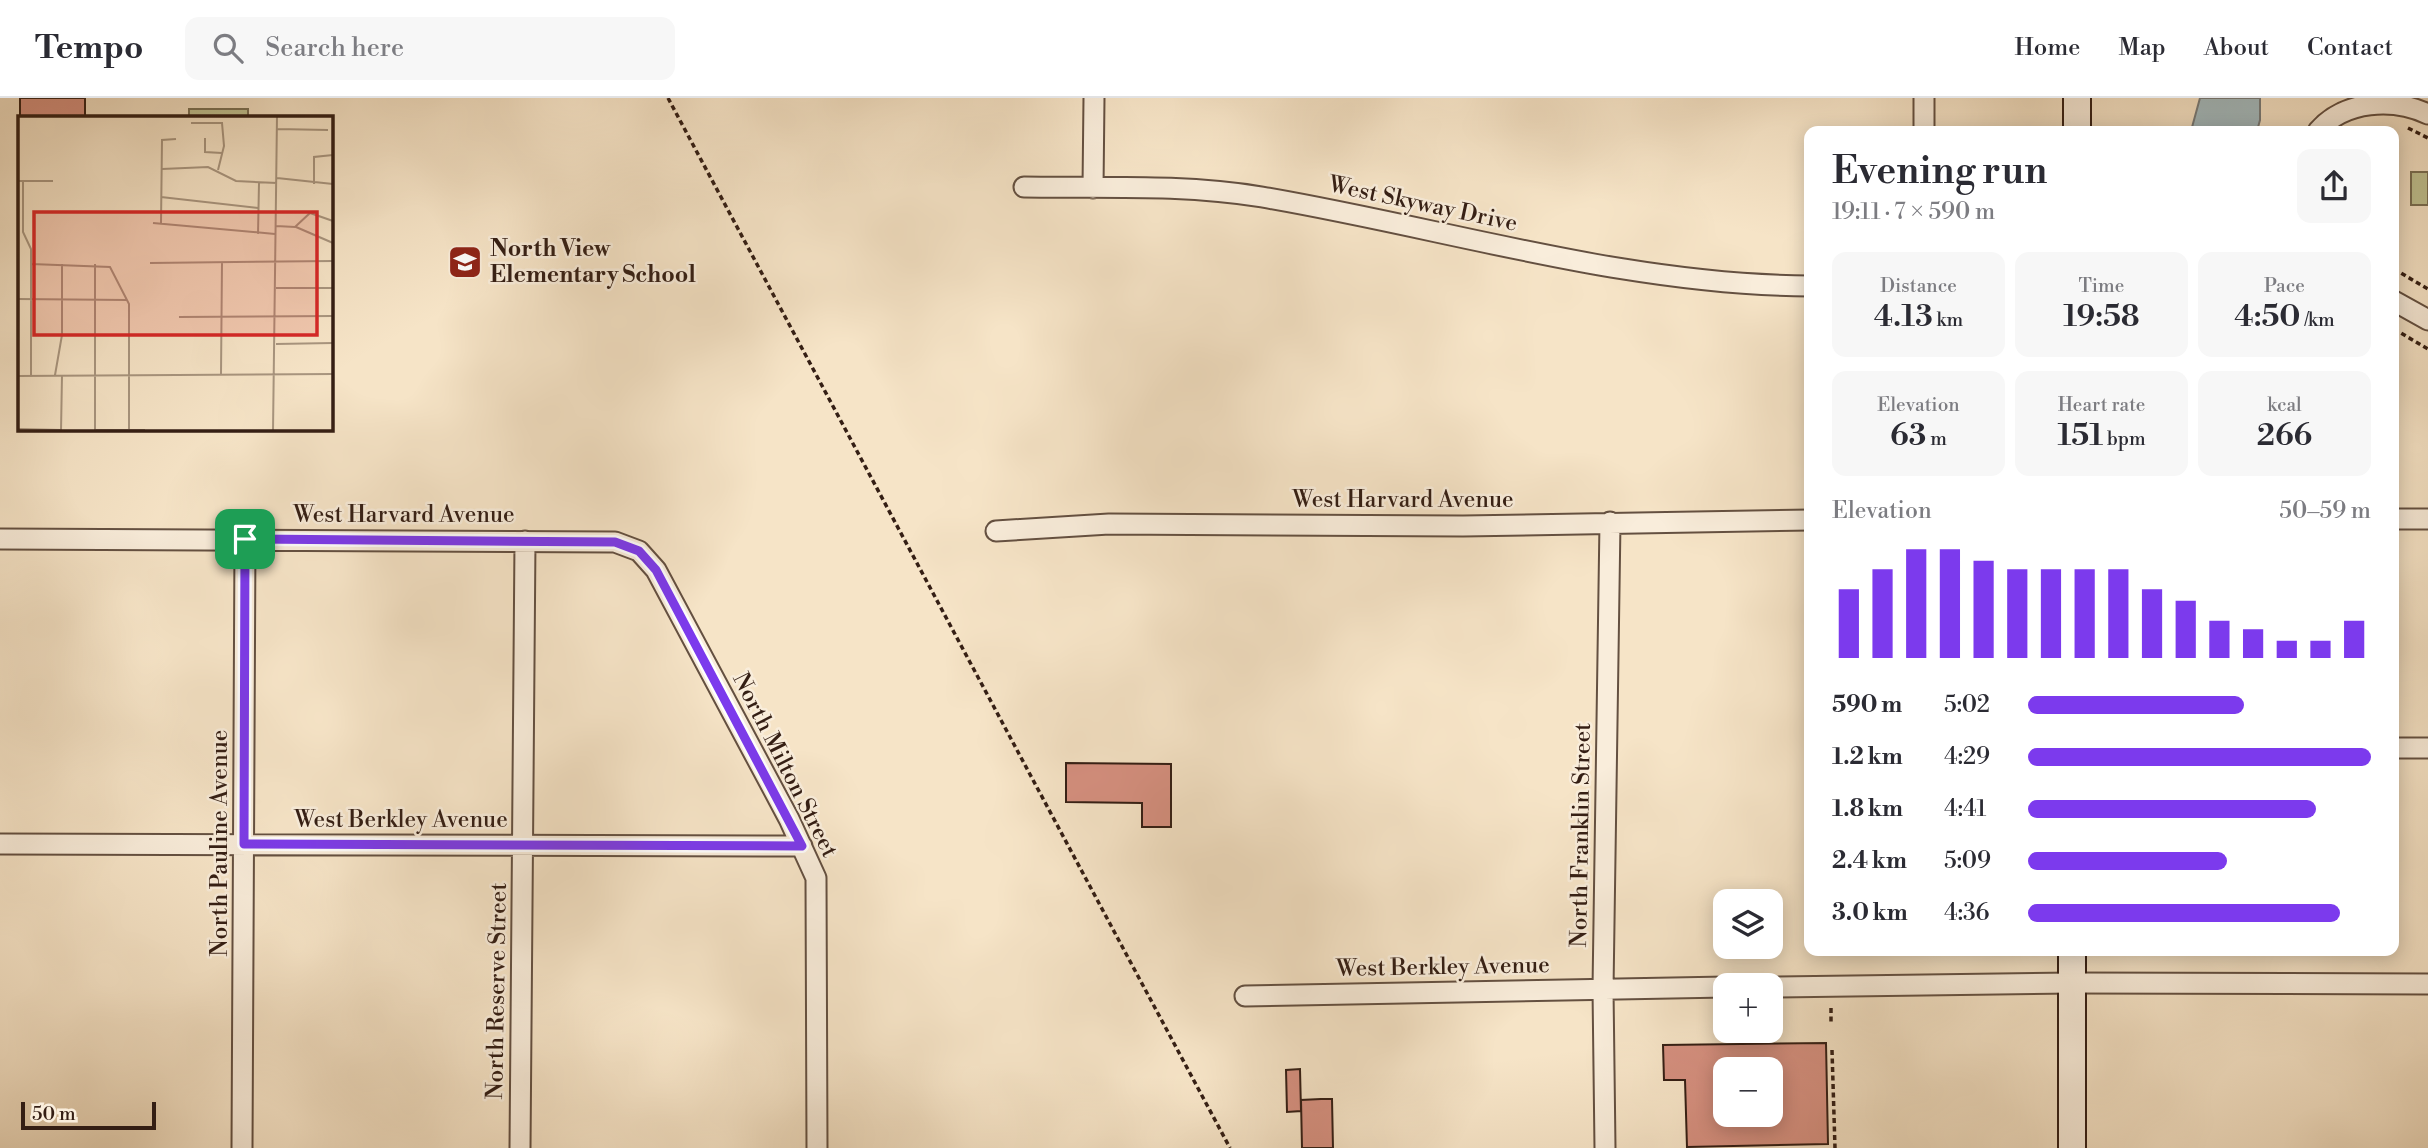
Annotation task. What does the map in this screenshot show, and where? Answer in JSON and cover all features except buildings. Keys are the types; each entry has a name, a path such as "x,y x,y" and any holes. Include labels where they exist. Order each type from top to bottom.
{"main road":[{"path":"2077,98 2077,126"},
{"path":"2072,956 2073,1148"}],"street":[{"path":"1093,188 1094,98"},
{"path":"1924,98 1924,126"},
{"path":"2324,126 2340,113 2366,104 2399,103 2428,114"},
{"name":"West Skyway Drive","path":"1024,187 1171,189 1260,197 1626,272 1731,284 1804,286"},
{"path":"2399,304 2428,320"},
{"path":"2399,519 2428,519"},
{"name":"West Harvard Avenue","path":"996,531 1109,524 1463,526 1804,520"},
{"name":"North Franklin Street","path":"1605,1148 1603,989 1610,522"},
{"name":"West Harvard Avenue","path":"0,539 615,542 639,551"},
{"name":"North Pauline Avenue","path":"242,1148 245,539"},
{"name":"North Reserve Street","path":"520,1148 525,541"},
{"name":"North Milton Street","path":"639,551 656,570 802,846 817,888 817,1148"},
{"path":"2399,748 2428,748"},
{"name":"West Berkley Avenue","path":"0,844 802,846"},
{"path":"1783,987 2072,983 2428,984"},
{"name":"West Berkley Avenue","path":"1245,996 1713,987"}],"path":[{"path":"668,98 1230,1148"},
{"path":"2401,126 2428,138"},
{"path":"2399,272 2428,289"},
{"path":"2399,332 2428,349"},
{"path":"1831,1007 1831,1024"},
{"path":"1832,1050 1835,1148"}],"green space":[{"path":"189,109 248,109 248,116 189,116"},
{"path":"2411,172 2428,172 2428,205 2411,205"}],"water":[{"path":"2200,98 2260,98 2258,126 2192,126"}],"place":[{"name":"North View Elementary School","path":"465,262"}],"route":[{"path":"245,539 615,542 639,551 656,570 802,846 244,844 245,539"}]}
